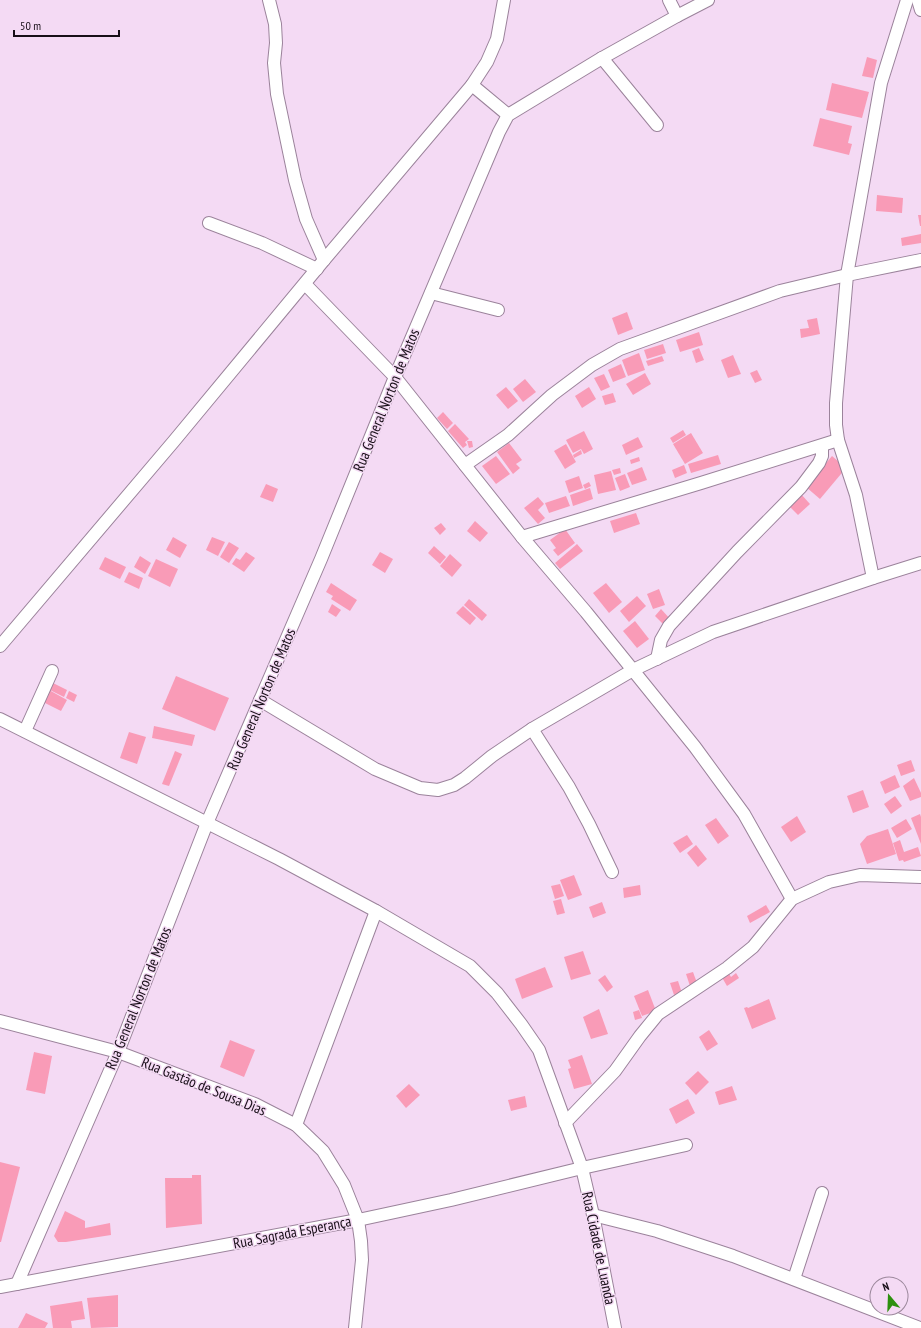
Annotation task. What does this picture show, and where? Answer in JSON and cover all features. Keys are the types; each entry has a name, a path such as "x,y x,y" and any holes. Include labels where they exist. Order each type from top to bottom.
{"street":[{"path":"269,0 275,24 276,43 274,63 277,94 295,180 321,265"},
{"path":"0,646 472,86 487,62 497,39 504,0"},
{"path":"669,0 677,16"},
{"path":"472,86 508,115 602,58 708,0"},
{"path":"873,578 856,495 838,440 836,403 847,275 881,83 907,0"},
{"path":"918,0 921,10"},
{"path":"602,58 657,124"},
{"name":"Rua General Norton de Matos","path":"16,1284 118,1052 207,823 321,559 430,293 499,132 508,115"},
{"path":"209,224 321,265"},
{"path":"465,465 508,435 552,395 592,365 620,349 780,291 847,275 921,260"},
{"path":"305,284 395,376 522,537 586,612 695,747 744,814 792,899"},
{"path":"430,293 498,310"},
{"path":"522,537 838,440"},
{"path":"657,659 661,640 669,626 737,552 801,487 819,463 822,456 822,446"},
{"path":"260,700 375,769 420,788 438,790 454,785 492,756 532,729 633,670 713,632 921,563"},
{"path":"25,731 52,671"},
{"name":"Rua Cidade de Luanda","path":"0,720 25,731 279,859 376,911 470,966 497,993 522,1024 539,1050 582,1168 593,1215 615,1328"},
{"path":"532,729 569,787 612,872"},
{"path":"565,1123 615,1071 658,1014 727,968 753,947 792,899 829,882 860,874 921,877"},
{"path":"296,1125 376,911"},
{"name":"Rua Gastão de Sousa Dias","path":"0,1021 118,1052 255,1104 296,1125 323,1151 344,1185 358,1220 362,1260 355,1328"},
{"name":"Rua Sagrada Esperança","path":"0,1287 358,1220 451,1200 582,1168 686,1145"},
{"path":"794,1279 822,1193"},
{"path":"593,1215 658,1231 733,1256 920,1328"}],"building":[{"path":"867,57 877,60 873,78 862,76"},
{"path":"832,83 869,92 862,118 826,110"},
{"path":"820,118 852,126 848,143 852,144 849,155 813,146"},
{"path":"877,195 903,198 902,213 876,211"},
{"path":"918,215 921,215 921,226 920,226"},
{"path":"921,234 921,243 902,246 901,238"},
{"path":"627,312 633,329 618,335 612,318"},
{"path":"817,318 820,334 801,338 800,329 809,328 807,320"},
{"path":"699,332 703,345 680,352 676,340"},
{"path":"663,344 666,353 647,359 644,350"},
{"path":"699,348 704,360 696,363 692,351"},
{"path":"639,353 645,370 628,376 622,360"},
{"path":"733,355 741,374 728,378 721,360"},
{"path":"662,356 664,361 648,366 646,361"},
{"path":"621,364 626,377 613,382 608,370"},
{"path":"757,370 762,380 755,383 750,373"},
{"path":"645,373 651,384 633,395 626,384"},
{"path":"604,374 610,387 601,391 594,378"},
{"path":"525,379 536,392 523,402 513,389"},
{"path":"506,387 518,401 508,409 496,395"},
{"path":"589,387 596,399 582,408 575,396"},
{"path":"613,393 616,402 605,405 602,396"},
{"path":"443,412 453,423 447,429 437,418"},
{"path":"455,424 469,439 465,442 467,445 463,448 448,431"},
{"path":"683,430 686,435 673,443 670,438"},
{"path":"584,431 593,449 584,454 581,449 573,453 566,440"},
{"path":"691,433 703,453 685,464 673,444"},
{"path":"638,437 643,447 626,455 622,445"},
{"path":"467,441 472,441 473,447 469,448"},
{"path":"509,443 522,460 516,464 520,468 513,474 497,452"},
{"path":"566,444 576,462 565,469 554,451"},
{"path":"581,450 582,454 574,458 573,455"},
{"path":"718,455 721,464 691,473 688,464"},
{"path":"496,456 510,474 496,484 482,466"},
{"path":"832,456 846,468 820,499 806,487"},
{"path":"639,457 640,461 631,464 630,460"},
{"path":"684,465 687,473 675,478 672,470"},
{"path":"642,467 647,480 632,485 627,473"},
{"path":"620,468 621,473 614,475 612,470"},
{"path":"611,471 616,490 598,494 594,475"},
{"path":"625,474 630,487 620,491 615,478"},
{"path":"579,476 583,488 569,493 565,481"},
{"path":"589,482 591,486 585,489 583,485"},
{"path":"266,484 278,489 273,502 260,497"},
{"path":"590,488 593,499 573,506 570,495"},
{"path":"800,493 810,504 798,515 788,505"},
{"path":"566,496 570,506 549,513 545,503"},
{"path":"538,497 544,504 538,510 545,518 538,524 524,508"},
{"path":"636,513 640,524 614,533 610,521"},
{"path":"475,521 488,533 480,542 467,531"},
{"path":"441,523 446,529 440,535 434,528"},
{"path":"565,529 575,543 558,556 553,550 556,548 550,540"},
{"path":"173,537 187,545 180,558 166,550"},
{"path":"212,537 225,542 218,556 206,550"},
{"path":"229,542 239,548 229,563 220,557"},
{"path":"577,544 583,551 560,569 555,563"},
{"path":"434,546 446,557 440,564 428,553"},
{"path":"246,552 255,558 244,572 232,564 236,558 240,560"},
{"path":"380,552 393,559 385,573 372,565"},
{"path":"450,554 462,565 452,577 440,566"},
{"path":"140,556 151,563 145,574 134,567"},
{"path":"105,557 126,567 120,579 99,569"},
{"path":"156,559 178,569 170,587 148,576"},
{"path":"129,572 143,578 139,589 124,582"},
{"path":"331,583 357,600 350,611 331,599 333,596 326,592"},
{"path":"606,583 622,602 609,613 593,593"},
{"path":"659,589 665,605 653,609 647,594"},
{"path":"637,596 646,606 629,622 620,611"},
{"path":"469,599 487,615 482,621 464,605"},
{"path":"332,604 341,610 336,617 328,612"},
{"path":"463,606 476,618 470,625 456,613"},
{"path":"661,609 671,620 665,626 655,616"},
{"path":"635,621 649,639 637,648 623,631"},
{"path":"176,676 229,698 215,731 162,709"},
{"path":"53,683 67,690 64,697 50,690"},
{"path":"49,690 67,700 61,711 43,702"},
{"path":"69,691 77,695 74,702 66,698"},
{"path":"154,726 195,735 192,746 152,738"},
{"path":"129,732 146,737 137,764 120,758"},
{"path":"175,751 182,754 169,786 162,784"},
{"path":"911,760 915,771 901,776 897,765"},
{"path":"895,775 900,787 885,794 880,782"},
{"path":"914,778 921,793 921,797 910,801 903,786"},
{"path":"863,790 869,807 853,813 847,796"},
{"path":"895,796 902,806 891,814 884,804"},
{"path":"920,814 921,817 921,844 911,818"},
{"path":"797,816 806,832 791,842 781,827"},
{"path":"716,818 729,836 718,844 705,825"},
{"path":"906,819 912,829 897,838 891,828"},
{"path":"888,829 896,854 867,864 860,844 867,836"},
{"path":"687,835 693,844 680,853 673,843"},
{"path":"900,840 904,852 918,847 921,856 904,862 903,860 899,861 893,843"},
{"path":"696,845 707,859 698,867 687,853"},
{"path":"574,875 582,895 568,900 560,880"},
{"path":"560,884 564,896 555,899 551,886"},
{"path":"640,885 641,895 624,898 623,888"},
{"path":"561,899 565,913 557,915 553,901"},
{"path":"602,902 606,913 593,918 589,907"},
{"path":"766,905 770,912 750,923 747,916"},
{"path":"583,951 591,974 571,980 564,957"},
{"path":"545,967 553,987 522,999 515,979"},
{"path":"726,969 731,977 736,973 739,978 727,986 720,974"},
{"path":"693,972 697,983 690,986 686,974"},
{"path":"605,975 613,987 607,992 598,980"},
{"path":"678,981 682,993 674,995 670,983"},
{"path":"648,990 656,1011 642,1016 634,996"},
{"path":"769,999 776,1019 752,1029 744,1008 748,1008"},
{"path":"599,1009 608,1034 591,1039 583,1017"},
{"path":"639,1010 642,1018 635,1020 633,1012"},
{"path":"709,1030 718,1044 707,1051 699,1037"},
{"path":"230,1040 255,1050 244,1077 220,1067"},
{"path":"34,1052 52,1056 45,1094 26,1090"},
{"path":"582,1055 592,1084 574,1089 568,1069 571,1068 568,1060"},
{"path":"698,1071 709,1082 696,1095 685,1083"},
{"path":"409,1084 420,1095 406,1108 396,1096"},
{"path":"732,1086 737,1100 719,1105 715,1092"},
{"path":"525,1096 527,1107 511,1111 508,1100"},
{"path":"688,1099 695,1113 676,1124 669,1109"},
{"path":"0,1162 20,1167 1,1242 0,1242"},
{"path":"192,1175 201,1175 202,1224 166,1228 165,1178 192,1178"},
{"path":"65,1211 85,1221 85,1228 110,1223 111,1235 58,1242 54,1236"},
{"path":"118,1295 118,1327 91,1328 87,1298"},
{"path":"82,1301 85,1319 71,1321 72,1328 53,1328 50,1306"},
{"path":"26,1313 48,1323 45,1328 18,1328"}]}
